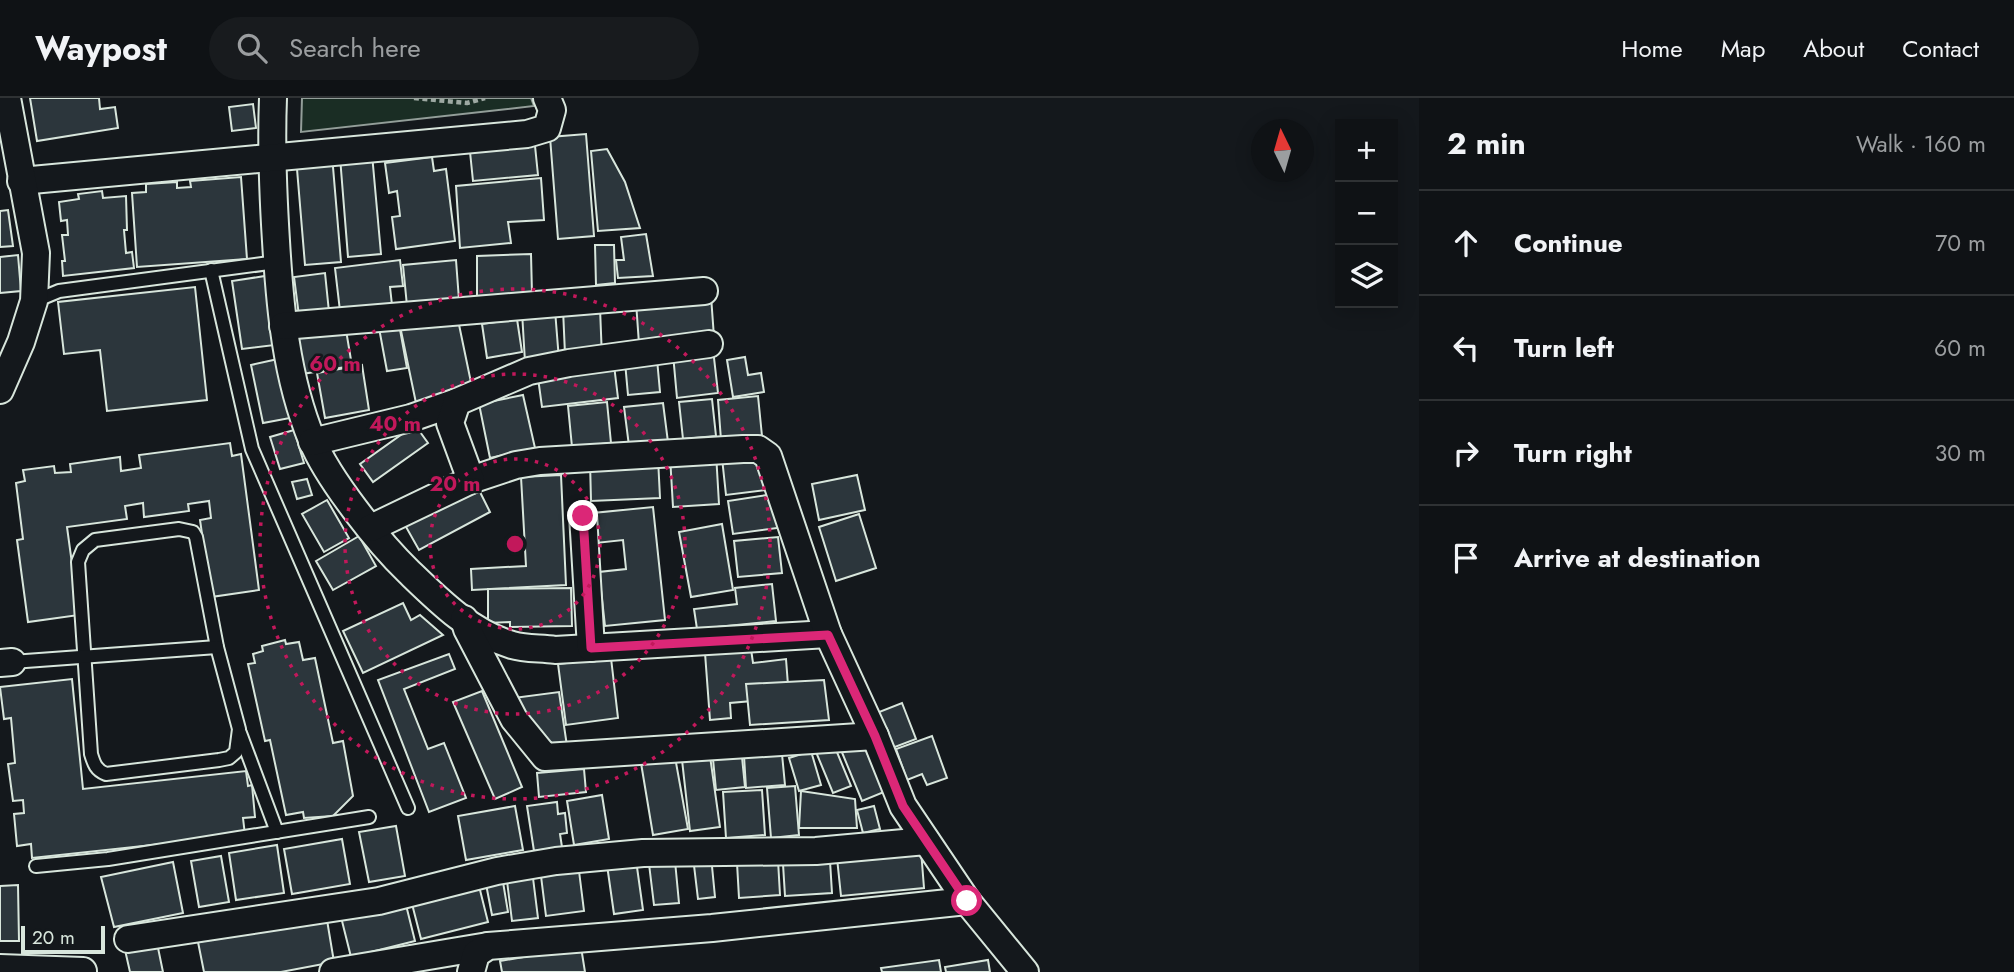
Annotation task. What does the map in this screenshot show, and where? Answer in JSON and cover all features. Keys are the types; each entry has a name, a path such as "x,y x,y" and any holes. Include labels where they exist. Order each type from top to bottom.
{"street":[{"path":"0,390 21,342 34,301 36,253 7,98"},
{"path":"273,98 271,157 277,262 283,326 297,397 313,442 336,482 398,562 440,602 480,631 513,645 555,650 828,635"},
{"path":"21,181 527,134 547,128 552,110 547,98"},
{"path":"283,326 704,291"},
{"path":"313,442 411,418 457,402 529,371 709,344"},
{"path":"457,402 450,423 471,480"},
{"path":"371,528 471,480 516,465 540,461 758,449 768,456 828,635 875,736 903,806 967,901 1025,972"},
{"path":"583,516 591,648"},
{"path":"464,619 514,719 545,757 875,736"},
{"path":"128,939 379,901 497,871 556,861 643,853 816,850 926,841"},
{"path":"333,972 488,946 712,928 967,901"},
{"path":"471,972 477,954 488,946"},
{"path":"0,968 83,971"}],"lane":[{"path":"34,301 59,291 277,262"},
{"path":"211,270 251,449 408,808"},
{"path":"239,729 236,752 229,758 106,774 99,771 91,754 78,562 83,550 95,540 179,529 193,532 217,647 239,729 277,832"},
{"path":"6,662 217,647"},
{"path":"36,866 107,859 369,817"}],"path":[{"path":"414,98 467,103 485,98"}],"green space":[{"path":"302,98 531,98 534,106 301,132"}],"building":[{"path":"30,98 99,98 100,109 115,107 118,128 37,141"},
{"path":"253,104 256,128 232,131 229,107"},
{"path":"586,134 594,236 558,239 550,137"},
{"path":"534,136 538,175 473,181 469,142"},
{"path":"607,149 625,182 640,228 598,231 591,151"},
{"path":"372,154 381,254 348,257 340,157"},
{"path":"332,155 341,262 305,265 296,157"},
{"path":"432,157 434,171 446,169 455,241 396,249 392,217 400,216 397,191 389,193 385,163"},
{"path":"241,177 247,259 137,267 132,193 146,192 146,184 177,182 177,188 191,187 190,181"},
{"path":"541,178 544,220 508,222 511,243 460,248 456,186"},
{"path":"102,191 103,198 126,196 126,253 132,252 134,268 63,276 62,261 65,261 62,235 68,235 67,220 61,221 59,202 79,199 78,194"},
{"path":"8,210 13,246 0,247 0,211"},
{"path":"646,234 653,276 618,278 616,260 624,260 621,237"},
{"path":"595,245 614,245 615,283 596,285"},
{"path":"531,254 532,294 477,296 477,256"},
{"path":"18,255 21,291 0,293 0,257"},
{"path":"400,260 403,286 390,287 392,305 340,311 335,268"},
{"path":"456,260 459,300 407,306 403,265"},
{"path":"325,273 329,312 299,316 294,277"},
{"path":"265,276 275,345 242,349 232,281"},
{"path":"195,287 207,400 107,411 100,350 64,354 58,302"},
{"path":"711,296 714,337 639,344 636,302"},
{"path":"600,308 602,358 565,354 563,309"},
{"path":"555,310 559,360 525,362 522,312"},
{"path":"457,315 473,392 416,403 400,326"},
{"path":"517,319 522,352 487,358 482,324"},
{"path":"345,324 352,366 302,374 295,332"},
{"path":"399,324 407,368 387,371 379,328"},
{"path":"713,349 718,393 677,398 673,354"},
{"path":"745,357 748,375 761,373 764,392 733,397 727,360"},
{"path":"278,359 290,418 263,423 251,365"},
{"path":"657,359 660,392 628,395 625,362"},
{"path":"362,365 369,410 325,418 317,373"},
{"path":"614,365 618,398 542,407 538,378"},
{"path":"523,395 535,448 490,458 479,404"},
{"path":"758,396 762,436 721,440 718,400"},
{"path":"712,399 716,436 683,439 679,402"},
{"path":"607,402 611,443 572,447 568,406"},
{"path":"663,403 668,442 629,446 624,407"},
{"path":"415,425 428,443 373,482 360,464"},
{"path":"294,430 304,463 280,469 270,437"},
{"path":"230,443 232,456 241,454 259,590 211,597 200,520 211,518 209,501 188,504 189,511 144,517 143,503 125,506 127,519 67,527 79,615 28,622 17,540 23,539 16,483 25,481 23,470 54,466 55,473 71,472 70,464 120,457 121,471 141,468 139,455"},
{"path":"716,453 719,504 673,507 670,456"},
{"path":"756,455 767,490 726,495 722,458"},
{"path":"658,458 660,498 591,501 590,461"},
{"path":"561,475 566,585 472,590 471,569 526,566 521,477"},
{"path":"857,475 865,510 819,520 812,484"},
{"path":"307,479 312,495 297,499 292,482"},
{"path":"474,480 490,512 419,550 401,518"},
{"path":"780,493 785,527 733,534 728,501"},
{"path":"327,500 349,538 324,552 302,514"},
{"path":"653,507 665,620 605,626 599,572 626,569 623,540 596,543 593,513"},
{"path":"859,514 876,568 836,581 819,527"},
{"path":"722,524 733,590 691,597 679,532"},
{"path":"359,536 376,566 333,590 316,561"},
{"path":"778,537 782,573 738,577 734,541"},
{"path":"772,584 776,621 697,629 694,609 737,604 735,588"},
{"path":"571,588 572,626 510,627 510,622 488,623 488,589"},
{"path":"403,603 411,620 420,615 443,635 363,673 343,631"},
{"path":"285,640 286,644 299,642 303,660 315,658 333,743 343,741 353,796 333,816 304,818 303,812 286,815 270,740 265,741 248,664 255,663 253,654 263,651 262,646"},
{"path":"751,649 753,663 786,659 789,698 730,703 731,718 710,720 705,653"},
{"path":"449,654 455,669 404,689 428,749 444,743 466,798 429,812 378,680"},
{"path":"611,658 618,718 566,725 558,664"},
{"path":"72,679 83,789 246,771 248,786 252,785 255,817 243,818 245,835 32,858 31,844 17,846 14,814 24,813 23,800 13,801 8,764 15,763 11,718 4,719 0,687"},
{"path":"824,680 829,720 750,725 746,684"},
{"path":"482,691 522,787 495,799 453,702"},
{"path":"559,692 567,746 527,751 499,700"},
{"path":"902,703 916,739 887,750 874,714"},
{"path":"932,736 947,778 927,785 922,774 907,780 896,749"},
{"path":"862,741 884,792 862,801 841,750"},
{"path":"834,745 851,786 833,793 816,752"},
{"path":"811,751 821,785 799,791 789,758"},
{"path":"782,754 785,785 746,788 744,756"},
{"path":"710,756 720,827 690,831 682,760"},
{"path":"675,757 688,829 653,835 641,763"},
{"path":"742,757 745,787 716,790 713,759"},
{"path":"584,769 586,792 539,797 537,773"},
{"path":"795,786 799,835 771,838 767,788"},
{"path":"762,790 765,835 726,838 723,792"},
{"path":"801,791 855,799 857,828 799,828"},
{"path":"602,795 609,839 574,845 567,801"},
{"path":"557,802 558,814 565,813 567,833 560,834 562,847 534,851 527,806"},
{"path":"515,806 523,850 466,860 458,816"},
{"path":"874,806 880,829 863,833 857,810"},
{"path":"396,826 405,876 369,882 359,832"},
{"path":"342,839 350,884 292,894 284,849"},
{"path":"277,845 284,893 236,900 229,853"},
{"path":"921,850 924,888 841,896 837,858"},
{"path":"221,856 229,902 199,907 191,861"},
{"path":"711,856 715,897 698,899 693,857"},
{"path":"636,860 643,910 614,914 607,865"},
{"path":"778,860 780,895 739,898 737,863"},
{"path":"675,861 679,903 654,905 649,864"},
{"path":"830,861 832,893 785,896 783,864"},
{"path":"173,862 183,913 114,927 101,877"},
{"path":"579,871 584,911 546,916 541,876"},
{"path":"502,876 508,912 492,915 485,879"},
{"path":"533,878 538,918 512,921 507,881"},
{"path":"478,882 488,922 421,939 411,900"},
{"path":"18,885 19,941 0,941 0,886"},
{"path":"405,901 415,941 351,957 341,917"},
{"path":"327,920 334,962 281,972 204,972 198,942"},
{"path":"157,943 163,972 130,972 125,950"},
{"path":"581,947 585,972 502,972 500,961"},
{"path":"939,960 941,972 882,972 881,968"},
{"path":"988,960 990,972 946,972 945,967"}],"route":[{"path":"583,516 591,648 828,635 875,736 903,806 967,901"}]}
